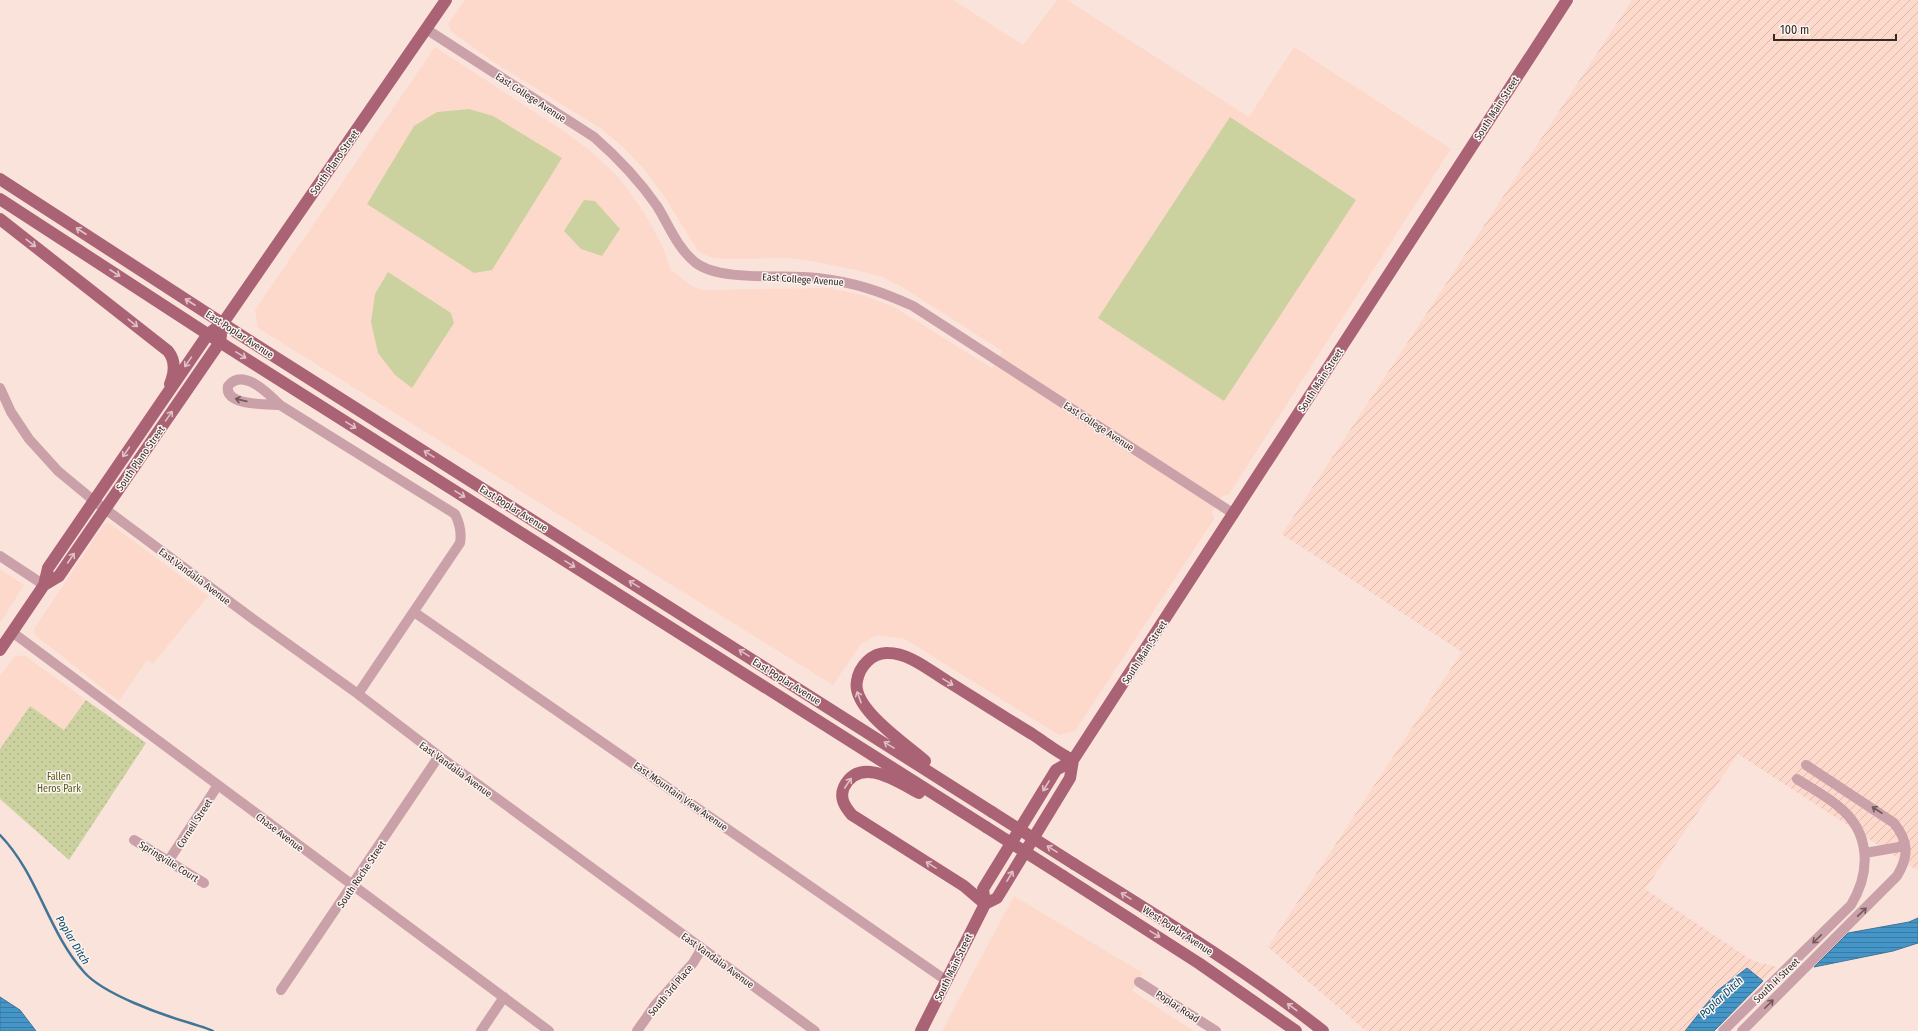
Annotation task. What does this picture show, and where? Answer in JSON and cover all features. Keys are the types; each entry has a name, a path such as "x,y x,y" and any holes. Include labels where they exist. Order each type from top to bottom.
{"main road":[{"name":"South Plano Street","path":"0,650 44,585 59,576 99,504 164,397 208,334 223,323 446,0"},
{"name":"South Main Street","path":"921,1031 948,981 985,904 997,898 1070,778 1073,760 1567,0"},
{"name":"East Poplar Avenue","path":"0,179 223,323 1029,835"},
{"name":"East Poplar Avenue","path":"0,199 220,342 1018,848"},
{"path":"0,220 168,351 175,367 174,376 164,397"},
{"name":"South Plano Street","path":"99,504 220,342 223,323"},
{"path":"958,789 870,714 861,703 857,692 857,680 862,668 876,655 882,653 893,653 917,662 1039,739 1060,754 1073,760"},
{"path":"985,904 964,886 852,815 843,800 843,791 848,782 855,775 864,771 875,772 986,828"},
{"name":"West Poplar Avenue","path":"1029,835 1222,958 1289,1004 1323,1031"},
{"name":"West Poplar Avenue","path":"1018,848 1187,955 1296,1031"}],"street":[{"name":"East College Avenue","path":"426,29 594,137 640,183 658,208 675,238 696,264 713,272 737,275 817,278 854,283 883,292 912,306 1234,514"},
{"name":"East Vandalia Avenue","path":"0,388 11,412 29,439 58,471 99,504 247,615 358,694 439,756 815,1031"},
{"path":"280,405 455,514 461,530 460,543 358,694"},
{"path":"0,556 44,585"},
{"name":"East Mountain View Avenue","path":"414,612 948,981"},
{"name":"Chase Avenue","path":"12,632 549,1031"},
{"name":"South Roche Street","path":"281,990 439,756"},
{"name":"South H Street","path":"1742,1031 1897,876 1904,865 1905,846 1901,832 1888,818 1806,765"},
{"name":"South H Street","path":"1723,1031 1851,906 1858,893 1864,876 1865,853 1860,836 1851,819 1839,806 1797,779"},
{"name":"Cornell Street","path":"169,860 218,785"},
{"path":"1828,799 1837,785"},
{"name":"Springville Court","path":"134,840 169,860 204,883"},
{"path":"1865,853 1905,846"},
{"path":"1828,928 1836,937"},
{"name":"South 3rd Place","path":"637,1031 656,1004 693,963 702,948"},
{"name":"Poplar Road","path":"1140,982 1216,1031"},
{"path":"481,1031 504,997"}],"shaded area":[{"path":"465,0 953,0 1023,45 1057,0 1067,0 1249,117 1294,47 1451,149 1229,494 1221,497 1212,512 1214,519 1075,731 1059,735 905,639 877,635 861,644 833,685 258,328 255,310 435,47 565,132 592,152 620,179 643,211 661,243 671,270 691,286 703,290 828,288 862,295 894,307 992,368 1002,351 904,288 882,277 811,261 789,258 727,259 710,257 698,251 664,196 645,170 622,146 600,128 492,61 452,32 448,24"},
{"path":"1632,0 1918,0 1918,871 1738,754 1645,889 1753,961 1777,967 1763,980 1747,968 1717,991 1685,1031 1366,1031 1268,947 1462,652 1282,534"},
{"path":"109,523 208,596 153,664 147,660 119,701 35,635 34,629 104,524"},
{"path":"0,569 24,585 0,623"},
{"path":"24,655 86,700 64,730 30,706 0,749 0,676 14,657"},
{"path":"1014,896 1143,973 1132,991 1194,1031 942,1031"}],"green space":[{"path":"469,109 493,116 562,158 492,270 474,273 367,204 414,126 437,112"},
{"path":"1230,117 1356,200 1224,401 1098,318"},
{"path":"584,200 595,201 620,229 602,256 581,249 564,231"},
{"path":"388,272 451,313 454,323 412,388 395,375 378,353 371,322 375,294"},
{"name":"Fallen Heros Park","path":"86,700 146,743 69,860 0,799 0,749 30,706 64,730"}],"water":[{"path":"1918,918 1918,943 1893,951 1814,967 1848,933 1909,922"},
{"path":"1747,968 1763,981 1714,1031 1685,1031 1717,991"},
{"path":"0,997 20,1010 36,1031 0,1031"}],"waterway":[{"name":"Poplar Ditch","path":"0,835 13,850 24,867 61,939 84,972 105,988 134,1003 164,1015 213,1031"}]}
